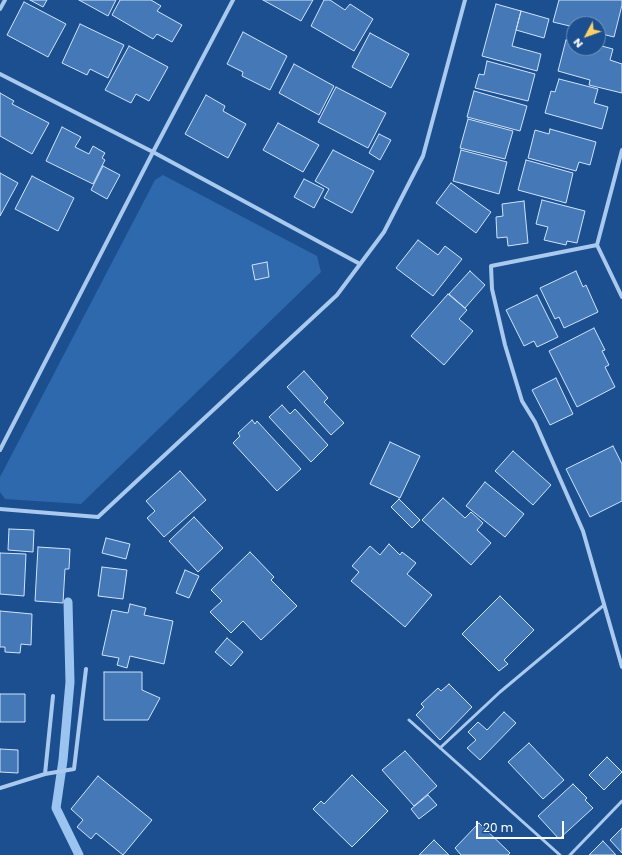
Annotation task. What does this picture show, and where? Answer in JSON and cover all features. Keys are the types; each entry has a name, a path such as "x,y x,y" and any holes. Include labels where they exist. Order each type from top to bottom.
{"street":[{"path":"0,10 5,0"},
{"path":"0,450 233,0"},
{"path":"0,510 98,517 337,294 384,232 423,156 465,0"},
{"path":"0,74 153,152 360,264"},
{"path":"622,150 597,245 622,297"},
{"path":"597,245 491,266 492,289 505,345 522,401 535,422 583,531 622,667"},
{"path":"0,788 45,774 74,769 86,669"},
{"path":"45,774 53,696"}],"lane":[{"path":"440,748 500,692 604,605"},
{"path":"409,720 560,855"},
{"path":"570,855 622,801"}],"shaded area":[{"path":"163,175 317,256 321,272 81,504 5,499 0,492 0,477 155,180"}],"building":[{"path":"30,0 47,0 43,7"},
{"path":"79,0 116,0 108,16"},
{"path":"120,0 151,0 161,6 157,11 182,25 172,42 157,34 153,39 112,15"},
{"path":"263,0 313,0 301,21"},
{"path":"324,0 330,0 345,10 350,4 373,19 354,51 311,26"},
{"path":"559,0 622,0 614,37 606,35 606,16 566,16 566,25 553,22"},
{"path":"24,2 66,24 48,57 7,35"},
{"path":"496,4 521,11 512,46 541,54 537,71 482,56"},
{"path":"521,11 549,19 544,38 516,30"},
{"path":"80,24 124,45 108,78 90,69 87,75 62,63"},
{"path":"243,32 287,56 270,90 242,76 243,72 227,64"},
{"path":"370,33 409,54 391,88 352,67"},
{"path":"566,40 566,56 606,56 606,47 613,49 610,60 622,64 622,93 589,85 590,80 558,71"},
{"path":"129,46 168,67 149,101 136,94 131,103 105,90"},
{"path":"487,61 535,74 528,101 475,88 479,74 484,75"},
{"path":"294,64 334,86 319,115 279,93"},
{"path":"559,79 598,89 594,103 608,107 602,129 545,113 551,91 555,92"},
{"path":"336,87 386,113 368,148 318,122"},
{"path":"474,91 527,106 520,131 467,117"},
{"path":"0,93 14,101 12,104 49,123 32,154 0,136"},
{"path":"206,95 225,106 223,111 246,124 228,158 185,134"},
{"path":"468,119 513,131 505,159 460,148"},
{"path":"278,123 319,145 303,172 263,150"},
{"path":"62,127 81,137 75,147 89,154 93,146 105,153 102,158 105,160 93,184 46,161"},
{"path":"550,129 596,142 590,165 579,162 576,171 528,158 535,130 549,134"},
{"path":"379,134 391,140 380,160 369,153"},
{"path":"333,150 374,171 352,213 324,198 329,189 315,181"},
{"path":"461,150 507,162 499,194 453,181"},
{"path":"526,160 573,173 566,203 518,190"},
{"path":"103,166 120,175 107,199 91,190"},
{"path":"0,173 18,183 0,216"},
{"path":"32,176 74,198 58,231 15,209"},
{"path":"304,179 324,189 314,208 294,197"},
{"path":"451,183 491,212 476,233 436,203"},
{"path":"542,200 585,211 577,243 567,241 566,245 544,240 548,227 536,224"},
{"path":"524,201 528,243 508,246 507,237 497,238 496,217 503,216 502,204"},
{"path":"418,240 438,255 445,246 462,259 433,296 396,268"},
{"path":"267,262 269,277 255,280 252,265"},
{"path":"470,271 485,285 465,308 449,294"},
{"path":"576,271 583,287 586,285 598,312 564,328 559,317 555,319 540,288"},
{"path":"448,294 467,310 459,319 473,331 444,365 411,336"},
{"path":"537,295 558,337 537,347 534,341 524,346 506,310"},
{"path":"594,328 605,350 602,351 609,365 605,367 615,387 577,407 549,351"},
{"path":"304,371 328,398 324,402 344,423 331,435 287,387"},
{"path":"556,378 573,414 550,425 532,390"},
{"path":"282,405 290,414 295,409 328,445 311,462 269,417"},
{"path":"252,420 255,424 257,421 301,469 277,491 233,443 240,436 238,433"},
{"path":"390,442 420,456 400,498 370,484"},
{"path":"613,446 622,464 622,501 590,517 566,469"},
{"path":"513,451 551,485 533,505 495,471"},
{"path":"180,471 206,500 164,537 147,518 155,511 146,501"},
{"path":"485,482 524,514 505,537 466,506"},
{"path":"443,498 465,518 471,512 483,523 477,530 491,543 471,565 422,520"},
{"path":"399,499 420,520 412,528 391,507"},
{"path":"194,517 223,548 198,572 169,541"},
{"path":"9,529 34,530 33,552 8,550"},
{"path":"106,538 130,544 126,559 102,553"},
{"path":"389,544 400,555 402,552 416,563 407,574 432,595 405,627 351,581 359,572 352,566 370,546 380,555"},
{"path":"38,547 70,549 69,569 65,569 63,603 35,601"},
{"path":"250,552 274,577 271,580 297,606 261,640 243,621 231,633 210,612 222,601 211,590"},
{"path":"0,553 26,554 24,596 0,594"},
{"path":"102,567 127,570 123,599 98,596"},
{"path":"185,570 199,576 189,598 176,593"},
{"path":"500,596 534,630 504,660 508,664 499,671 462,634"},
{"path":"130,604 146,608 144,615 173,621 164,664 130,656 127,668 117,665 119,658 102,655 112,610 128,613"},
{"path":"0,611 32,614 31,645 21,644 20,653 5,652 5,647 0,647"},
{"path":"227,638 243,652 231,666 215,652"},
{"path":"104,672 142,672 142,690 160,698 148,720 104,720"},
{"path":"449,684 472,707 440,740 416,715 424,707 421,704 438,688 441,691"},
{"path":"0,694 25,694 25,722 0,722"},
{"path":"504,712 516,723 480,760 467,748 476,740 468,732 478,722 487,730"},
{"path":"529,743 564,780 543,799 508,762"},
{"path":"0,749 18,750 18,773 0,772"},
{"path":"405,751 437,786 414,806 382,770"},
{"path":"607,757 622,772 604,790 589,775"},
{"path":"352,775 388,811 352,847 313,809 321,801 324,804"},
{"path":"98,776 152,820 123,855 96,833 91,839 77,827 83,820 71,809"},
{"path":"573,784 587,798 585,800 593,808 559,839 538,816"},
{"path":"428,795 437,805 419,819 411,809"},
{"path":"479,823 510,853 508,855 461,855 455,848"},
{"path":"622,828 622,853 610,840"},
{"path":"434,840 449,855 419,855"},
{"path":"603,841 616,855 589,855"}],"waterway":[{"path":"68,602 70,682 63,760 56,808 79,855"}]}
